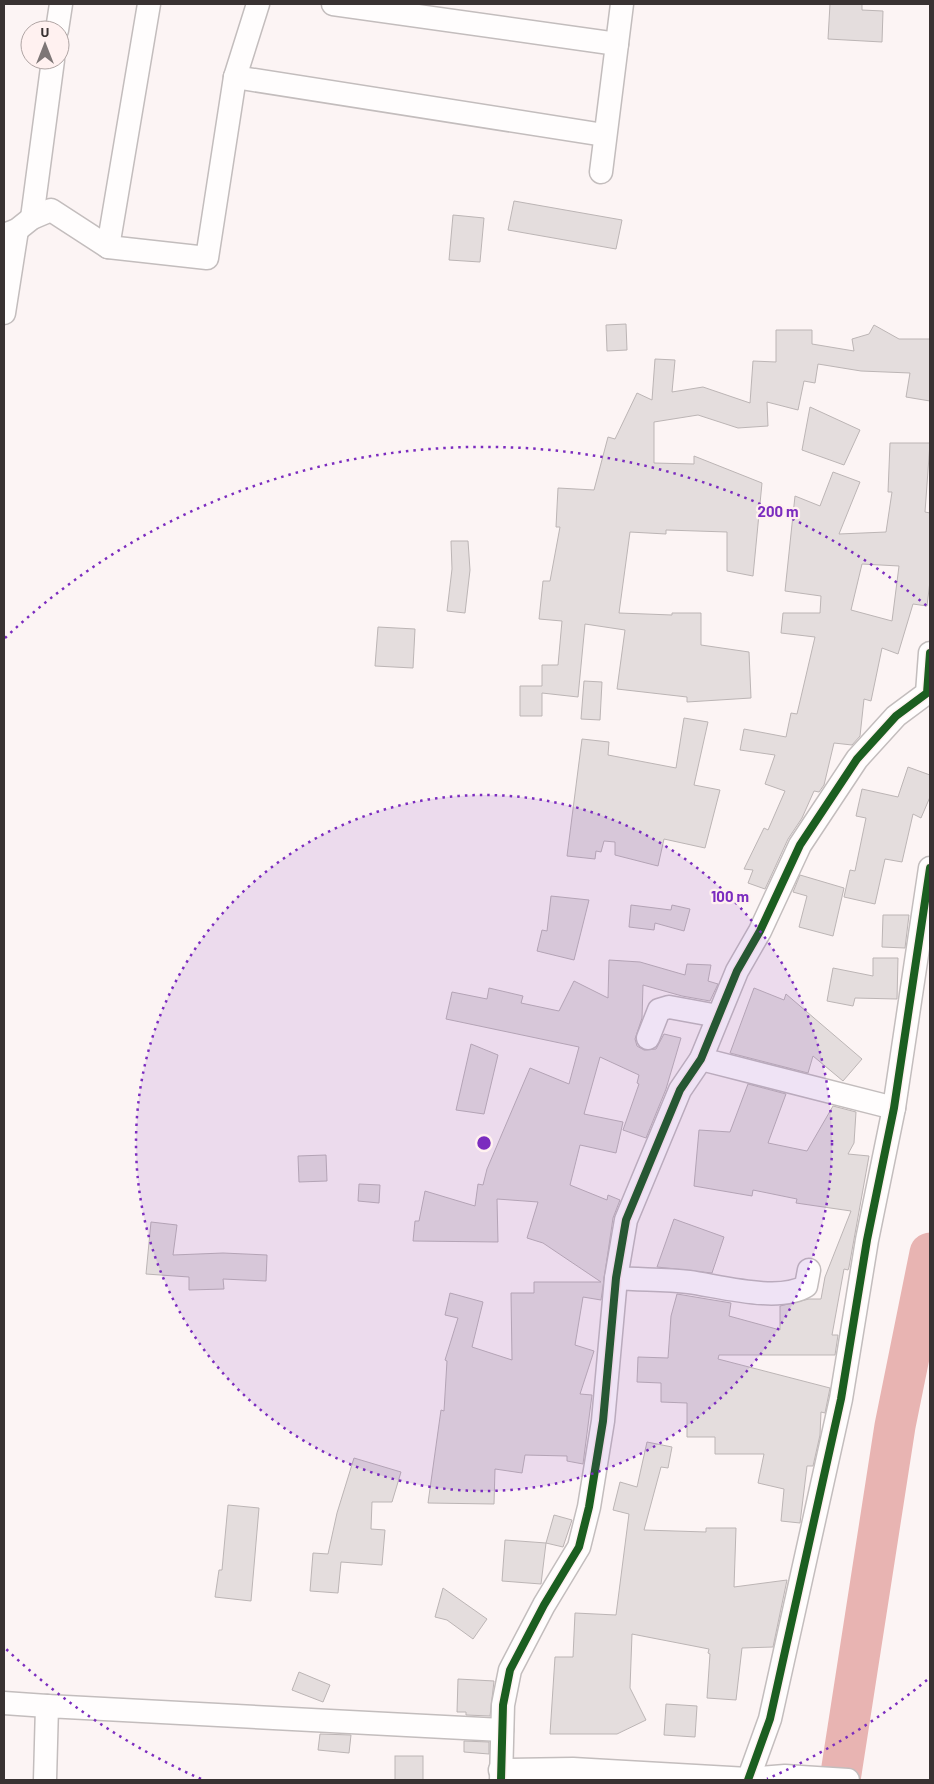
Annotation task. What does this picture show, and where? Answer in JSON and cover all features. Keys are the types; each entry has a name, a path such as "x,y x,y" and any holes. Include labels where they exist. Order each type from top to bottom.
{"street":[{"path":"59,20 61,4"},
{"path":"108,247 149,4"},
{"path":"18,228 51,210 108,247 207,258 235,77 258,4"},
{"path":"333,4 617,44"},
{"path":"600,172 622,4"},
{"path":"4,313 18,228 51,70"},
{"path":"235,77 604,136"},
{"path":"848,1780 785,1776 748,1780 573,1768 500,1775 502,1730 510,1670 544,1605 579,1547 589,1507 603,1421 616,1278 626,1220 680,1090 701,1059 737,971 760,931 800,845 856,760 896,716 929,695 930,653"},
{"path":"748,1780 770,1719 837,1418 867,1240 894,1108 926,920 930,868"},
{"path":"648,1038 659,1010 669,1007 718,1016"},
{"path":"701,1059 894,1108"},
{"path":"616,1278 688,1282 758,1293 789,1292 806,1286 809,1270"},
{"path":"4,1703 502,1730"},
{"path":"45,1780 47,1706"}],"building":[{"path":"830,4 862,4 862,10 883,11 882,42 828,39"},
{"path":"514,201 622,220 616,249 508,230"},
{"path":"453,215 484,218 480,262 449,260"},
{"path":"626,324 627,350 607,351 606,325"},
{"path":"874,325 899,339 930,339 930,401 906,397 910,373 861,371 818,364 815,383 804,381 798,410 767,402 768,426 738,428 698,415 654,422 654,463 694,464 694,456 762,483 753,576 727,571 727,532 666,530 666,534 630,532 619,613 672,615 672,613 701,613 701,645 749,652 751,698 687,702 687,697 617,689 625,630 585,624 578,697 542,693 542,716 520,716 520,686 542,686 542,665 558,665 562,621 539,619 543,581 550,581 560,527 556,527 558,488 594,490 608,437 615,439 637,393 652,400 655,359 675,360 672,392 703,387 750,403 753,361 776,362 776,330 812,330 812,344 854,351 852,339 869,334"},
{"path":"810,407 860,430 844,465 802,450"},
{"path":"890,443 930,443 925,512 930,513 930,581 927,606 913,604 898,654 882,648 871,701 864,699 860,736 852,745 834,743 824,785 819,792 814,791 802,818 788,839 765,889 748,883 753,870 744,869 764,828 768,830 785,791 765,784 775,755 740,750 744,729 786,737 791,713 797,714 815,637 781,633 783,613 820,613 821,596 785,591 795,496 820,506 833,472 860,482 839,534 886,532 892,492 888,492","holes":["862,564 899,566 892,621 851,610"]},
{"path":"451,541 468,541 470,570 465,613 447,611 452,569"},
{"path":"378,627 415,629 413,668 375,666"},
{"path":"584,681 602,682 600,720 581,719"},
{"path":"684,718 708,722 694,785 720,790 705,848 664,839 658,866 615,855 615,842 604,841 601,852 596,851 595,859 567,856 582,739 609,742 608,755 676,768"},
{"path":"908,767 930,775 930,797 921,818 913,814 902,862 885,859 875,904 844,897 850,870 855,871 866,818 856,816 862,789 898,797"},
{"path":"800,875 844,888 833,936 799,927 807,896 793,892"},
{"path":"551,896 589,900 574,960 537,951 542,930 547,931"},
{"path":"631,905 671,910 672,905 690,909 684,931 655,923 654,930 629,927"},
{"path":"883,915 909,915 905,948 882,947"},
{"path":"873,958 898,958 897,999 855,998 853,1006 827,1001 833,968 873,976"},
{"path":"609,960 640,962 685,975 687,964 711,965 708,981 718,984 710,1001 682,996 643,985 642,1018 635,1039 637,1046 644,1050 656,1049 664,1034 681,1038 666,1089 646,1138 623,1130 639,1084 637,1083 639,1075 600,1057 584,1114 623,1122 616,1153 580,1145 570,1185 607,1200 608,1195 620,1200 613,1218 601,1300 583,1297 575,1345 594,1351 580,1394 592,1395 583,1464 567,1461 567,1456 525,1455 522,1473 495,1469 494,1504 428,1503 441,1410 444,1411 447,1361 445,1360 458,1318 445,1315 450,1293 483,1302 472,1347 512,1360 511,1293 534,1293 534,1282 601,1282 543,1243 527,1238 538,1202 497,1199 498,1242 413,1241 415,1221 419,1221 425,1191 475,1206 478,1184 483,1185 487,1169 530,1068 569,1084 579,1047 446,1019 452,992 487,999 489,988 523,996 521,1003 559,1011 574,981 608,998"},
{"path":"754,988 784,1000 786,994 862,1059 843,1081 813,1056 808,1073 730,1053"},
{"path":"471,1044 498,1055 484,1114 456,1110"},
{"path":"748,1084 786,1094 768,1143 807,1151 833,1106 856,1112 854,1143 848,1154 869,1156 849,1267 848,1270 844,1269 832,1335 838,1335 835,1355 719,1355 718,1359 830,1388 825,1413 821,1412 820,1435 813,1466 807,1466 800,1523 781,1521 784,1489 758,1483 764,1454 715,1454 715,1437 687,1437 687,1403 661,1402 661,1383 637,1382 638,1357 668,1358 671,1316 677,1294 731,1303 729,1316 780,1330 780,1306 809,1299 821,1299 825,1277 851,1211 796,1203 797,1199 753,1190 752,1196 694,1186 699,1130 730,1132"},
{"path":"326,1155 327,1181 299,1182 298,1156"},
{"path":"359,1184 380,1185 379,1203 358,1201"},
{"path":"674,1219 724,1237 712,1273 657,1267"},
{"path":"151,1222 177,1225 173,1255 223,1253 267,1255 266,1281 223,1279 224,1289 189,1290 189,1277 146,1274"},
{"path":"647,1442 672,1447 668,1468 661,1467 644,1530 706,1532 706,1528 736,1528 734,1587 787,1580 773,1647 742,1648 736,1700 707,1698 709,1649 632,1634 630,1688 646,1720 617,1734 550,1734 555,1657 573,1657 575,1613 616,1615 629,1514 613,1510 620,1482 637,1487"},
{"path":"354,1458 401,1472 392,1502 372,1502 371,1529 385,1530 382,1565 341,1562 338,1593 310,1591 313,1553 328,1554 337,1513"},
{"path":"228,1505 259,1508 251,1601 215,1597 219,1570 222,1570"},
{"path":"554,1515 572,1520 563,1547 546,1543"},
{"path":"505,1540 546,1543 541,1584 502,1581"},
{"path":"443,1588 487,1619 473,1639 447,1620 435,1617"},
{"path":"299,1672 330,1685 323,1702 292,1690"},
{"path":"458,1679 494,1681 490,1716 466,1715 466,1712 457,1712"},
{"path":"666,1704 697,1706 695,1737 664,1735"},
{"path":"320,1734 351,1735 349,1753 318,1750"},
{"path":"464,1741 489,1742 489,1754 464,1752"},
{"path":"395,1756 423,1756 423,1780 395,1780"}],"waterway":[{"path":"840,1780 895,1426 930,1253"}],"cycle path":[{"path":"501,1780 503,1705 510,1670 544,1605 579,1547 589,1507 603,1421 616,1278 626,1220 680,1090 701,1059 737,971 760,931 800,845 857,759 896,716 927,693 930,653"},
{"path":"748,1780 770,1719 841,1399 867,1240 894,1108 930,868"}]}
